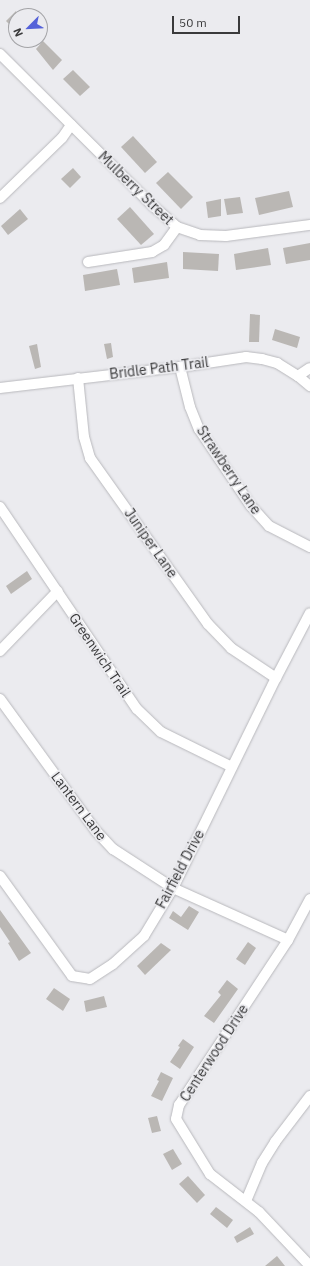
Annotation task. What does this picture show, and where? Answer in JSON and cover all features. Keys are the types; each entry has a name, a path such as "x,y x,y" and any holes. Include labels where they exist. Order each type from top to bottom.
{"street":[{"name":"Mulberry Street","path":"0,54 156,210 177,227 200,235 226,236 310,224"},
{"path":"0,198 62,138 71,125"},
{"path":"88,262 152,252 164,245 177,227"},
{"name":"Bridle Path Trail","path":"0,388 180,367 246,357 276,363 298,376 310,386"},
{"name":"Strawberry Lane","path":"180,367 190,407 199,429 251,506 269,526 310,547"},
{"path":"298,376 310,368"},
{"name":"Juniper Lane","path":"78,378 84,437 90,458 208,624 231,648 276,678"},
{"name":"Greenwich Trail","path":"0,507 137,709 161,732 232,767"},
{"path":"0,651 58,591"},
{"name":"Fairfield Drive","path":"0,876 72,976 90,979 113,964 144,936 173,888 276,678 310,614"},
{"name":"Lantern Lane","path":"0,699 96,831 113,849 173,888 288,940"},
{"name":"Centerwood Drive","path":"309,1262 259,1212 210,1174 176,1119 179,1105 288,940 310,899"},
{"path":"246,1201 262,1163 275,1142 310,1096"}],"building":[{"path":"48,46 62,60 53,70 36,49 48,48"},
{"path":"73,70 90,87 80,96 63,79"},
{"path":"133,136 157,162 145,173 121,147"},
{"path":"73,168 81,177 70,188 61,179"},
{"path":"168,172 193,197 181,209 156,183"},
{"path":"289,191 293,207 259,215 255,198"},
{"path":"240,197 243,213 227,215 224,199"},
{"path":"221,199 221,216 208,218 206,202"},
{"path":"130,207 154,234 141,245 117,219"},
{"path":"20,209 28,219 8,235 1,226"},
{"path":"310,243 310,260 286,264 283,248"},
{"path":"268,248 271,265 236,270 234,254"},
{"path":"183,252 219,254 218,271 183,269"},
{"path":"167,262 169,278 134,283 132,268"},
{"path":"117,269 120,285 85,291 83,275"},
{"path":"250,314 260,315 259,342 249,342"},
{"path":"275,329 300,337 297,348 272,340"},
{"path":"111,343 113,357 107,359 104,344"},
{"path":"37,344 41,367 35,369 29,346"},
{"path":"27,571 32,579 11,594 6,586"},
{"path":"189,906 199,912 188,930 169,918 173,911 181,917"},
{"path":"0,910 31,953 19,961 8,943 10,942 0,927"},
{"path":"248,942 256,948 245,965 236,959"},
{"path":"161,943 171,950 145,975 137,966"},
{"path":"227,980 238,989 214,1023 204,1016 221,995 218,992"},
{"path":"54,988 70,999 63,1011 46,999"},
{"path":"104,996 107,1007 86,1012 84,1001"},
{"path":"183,1039 194,1047 180,1069 170,1062 180,1047 178,1046"},
{"path":"161,1072 173,1078 162,1101 151,1096 159,1081 157,1080"},
{"path":"157,1116 161,1131 152,1133 148,1118"},
{"path":"173,1149 182,1164 172,1170 163,1154"},
{"path":"188,1176 205,1195 197,1203 179,1184"},
{"path":"216,1207 233,1220 227,1228 210,1214"},
{"path":"250,1227 254,1234 237,1243 234,1237"},
{"path":"277,1256 285,1266 265,1266"}]}
